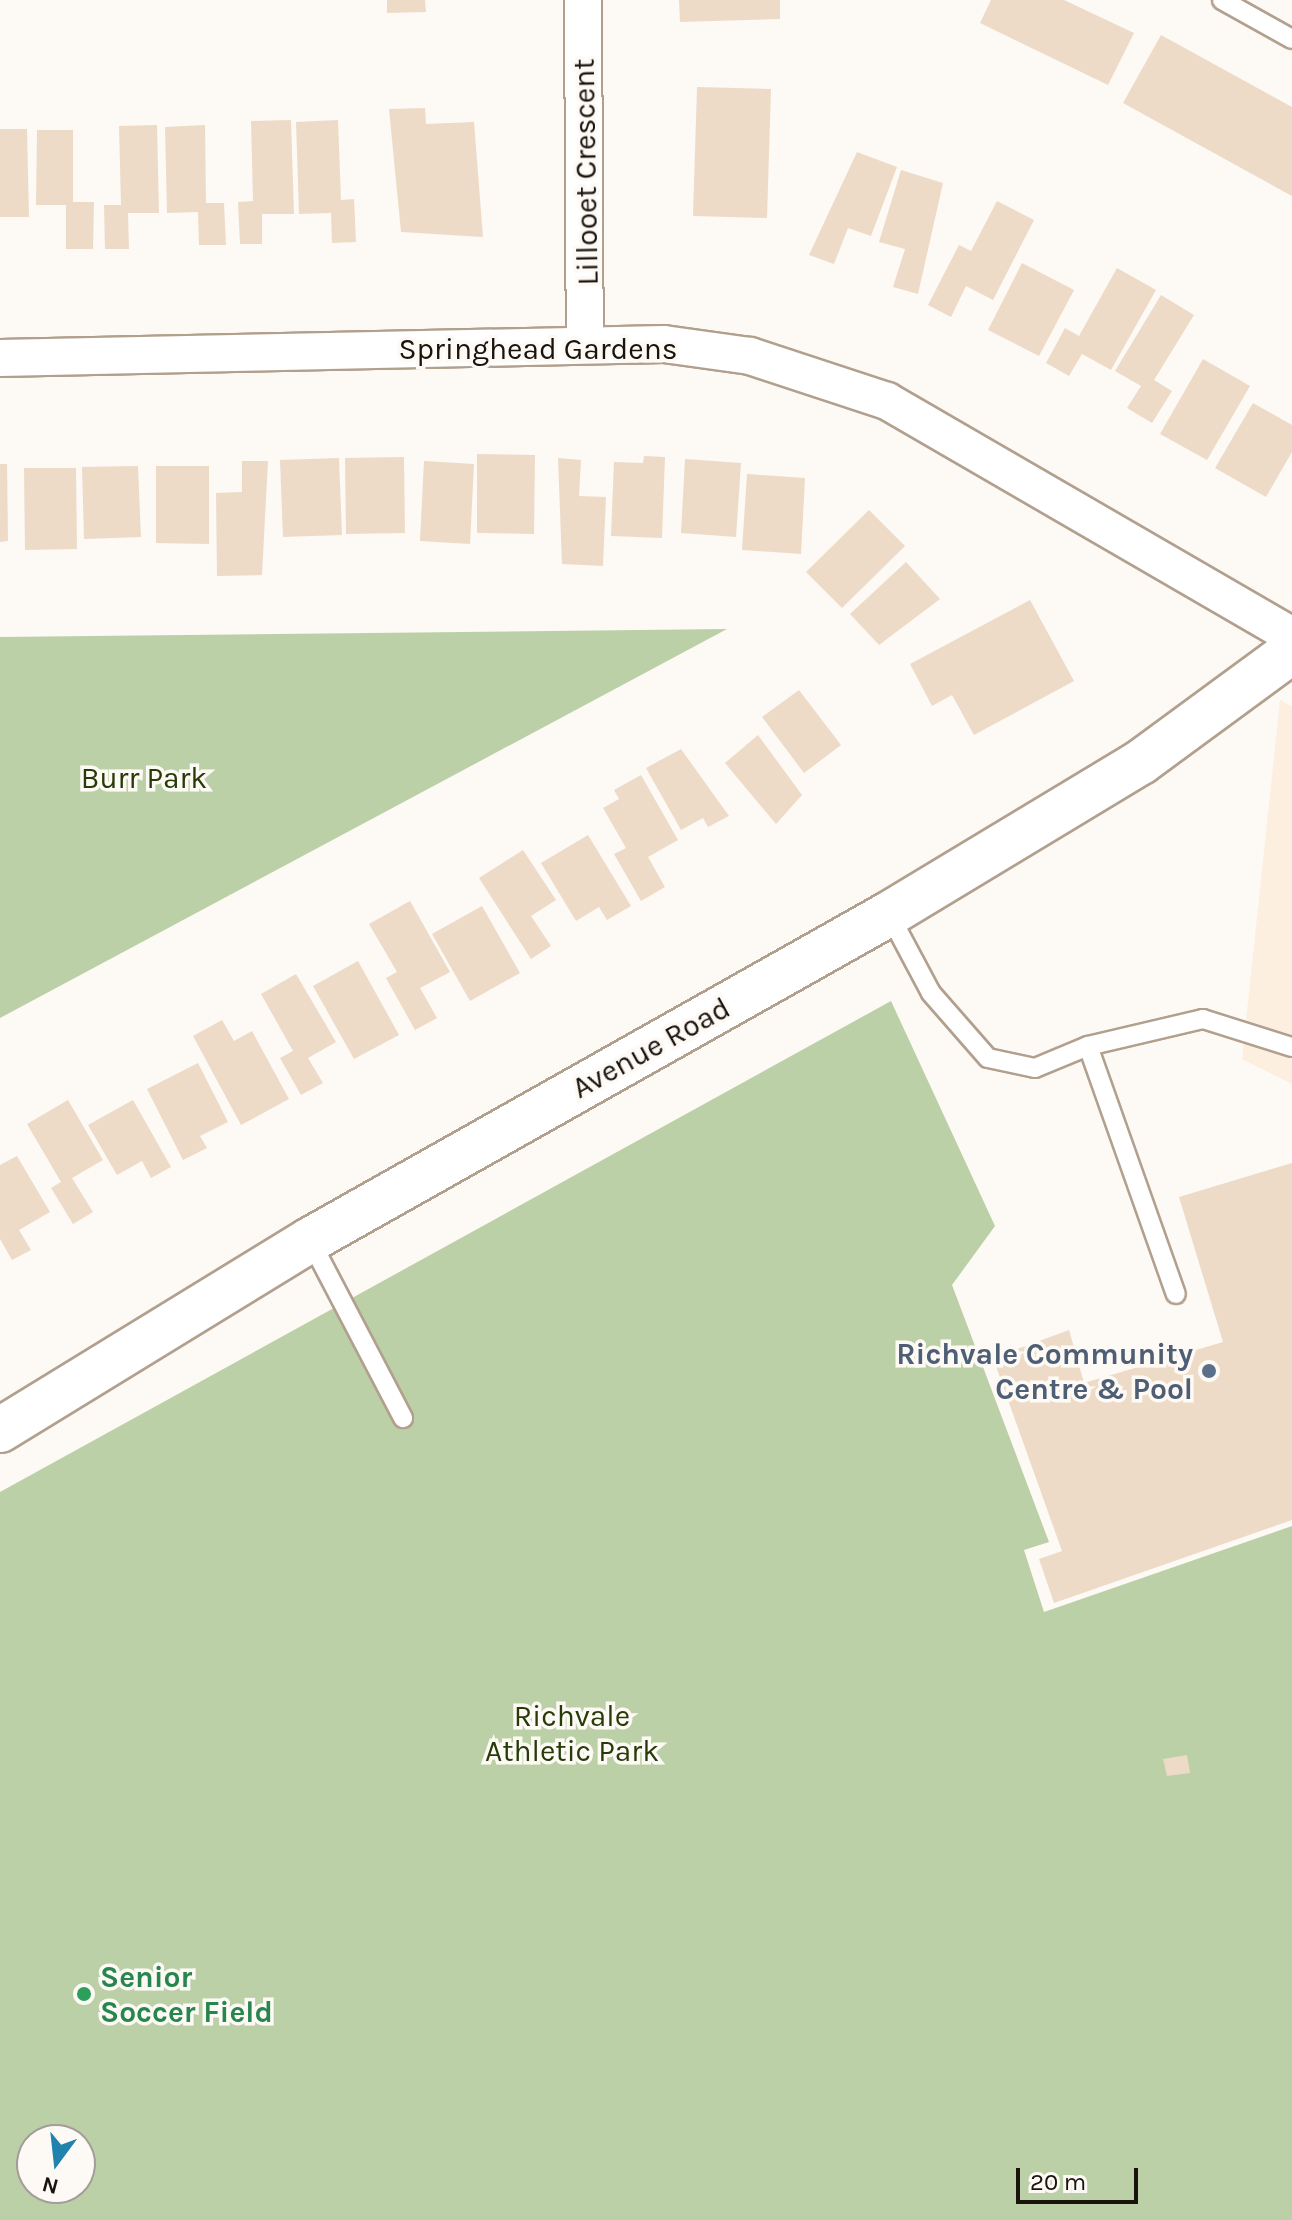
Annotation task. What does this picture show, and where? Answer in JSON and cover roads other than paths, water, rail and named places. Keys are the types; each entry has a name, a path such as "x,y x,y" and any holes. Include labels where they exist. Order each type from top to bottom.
{"street":[{"name":"Lillooet Crescent","path":"583,0 585,345"},
{"name":"Springhead Gardens","path":"0,358 664,344 750,356 887,401 1292,636"},
{"name":"Avenue Road","path":"0,1430 310,1240 889,914 1141,762 1292,651"}],"lane":[{"path":"1222,0 1292,39"},
{"path":"889,914 931,993 988,1058 1035,1068 1088,1046 1203,1019 1292,1047"},
{"path":"1088,1046 1176,1294"},
{"path":"310,1240 403,1418"}],"place":[{"name":"Richvale Community Centre & Pool","path":"1209,1371"},
{"name":"Senior Soccer Field","path":"84,1994"}],"park label":[{"name":"Burr Park","path":"144,778"},
{"name":"Richvale Athletic Park","path":"572,1733"}]}
